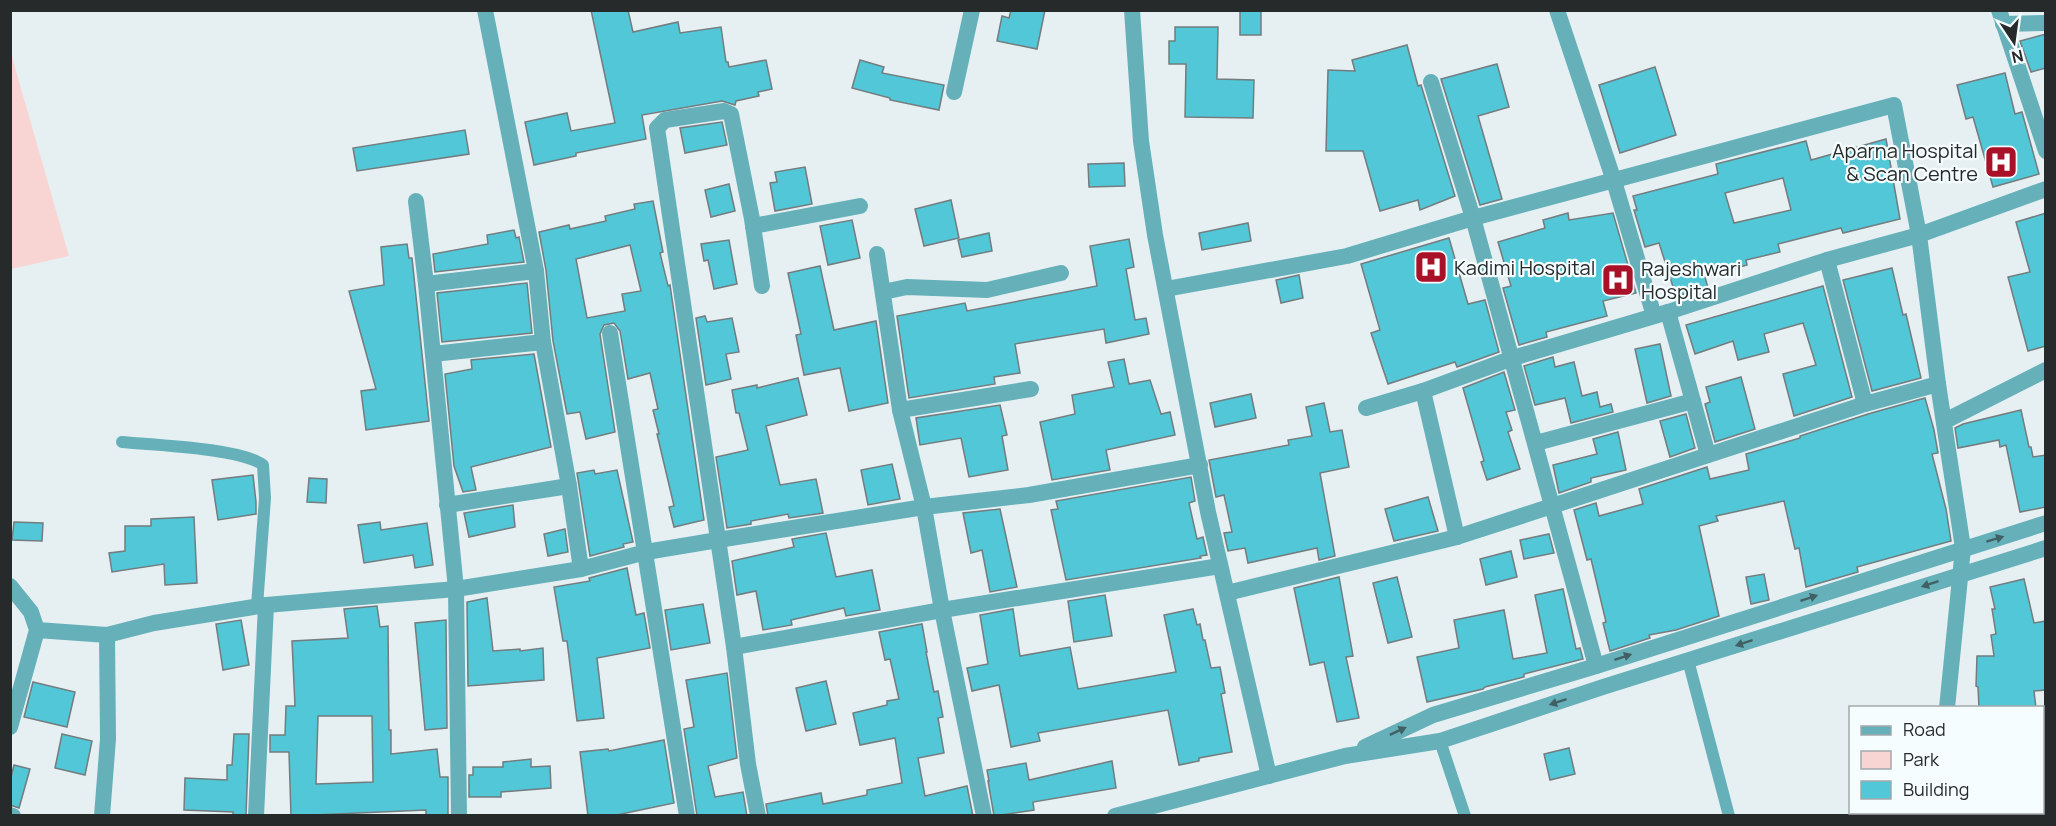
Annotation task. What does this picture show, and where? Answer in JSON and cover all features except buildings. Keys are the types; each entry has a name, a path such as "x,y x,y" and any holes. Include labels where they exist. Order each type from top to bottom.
{"street":[{"path":"485,10 536,271 543,342 569,486 581,570"},
{"path":"954,92 972,10"},
{"path":"1132,10 1141,141 1155,236 1220,566 1269,776"},
{"path":"1557,10 1614,181 1693,401 1708,455"},
{"path":"2046,23 2001,17 2046,151"},
{"path":"1431,82 1513,358 1596,666"},
{"path":"1166,289 1347,256 1473,218 1894,105 1919,235 1938,384 1963,548 1947,706"},
{"path":"758,816 748,764 734,647 657,128 664,120 724,111 731,114 762,286"},
{"path":"1366,408 1513,358 1661,314 1827,260 1919,235 2046,189"},
{"path":"416,201 456,589 459,816"},
{"path":"753,226 860,206"},
{"path":"877,254 900,410 924,507 942,610 984,816"},
{"path":"1827,260 1865,404"},
{"path":"426,284 536,271"},
{"path":"883,292 907,287 987,290 1060,273"},
{"path":"610,333 687,816"},
{"path":"433,354 543,342"},
{"path":"1945,421 2046,370"},
{"path":"1227,593 1456,537 1865,404 1938,384"},
{"path":"900,410 1031,389"},
{"path":"1423,390 1456,537"},
{"path":"1536,443 1693,401"},
{"path":"37,630 107,635 154,623 261,606 456,589 581,570 646,552 718,540 924,507 1029,495 1200,465"},
{"path":"447,505 569,486"},
{"path":"1345,756 1433,715 1596,666 2046,523"},
{"path":"1115,816 1345,756 1440,741 1688,660 2046,548"},
{"path":"734,647 942,610 1220,566"},
{"path":"10,586 31,612 37,630 10,727"},
{"path":"256,816 261,606"},
{"path":"102,816 108,739 107,635"}],"lane":[{"path":"122,442 216,452 254,459 263,465 265,498 261,606"},
{"path":"1688,660 1729,816"},
{"path":"1440,741 1465,816"}],"green space":[{"path":"10,50 69,256 11,269 10,269"}],"place":[{"name":"Aparna Hospital & Scan Centre","path":"2001,162"},
{"name":"Kadimi Hospital","path":"1431,267"},
{"name":"Rajeshwari Hospital","path":"1618,280"}]}
